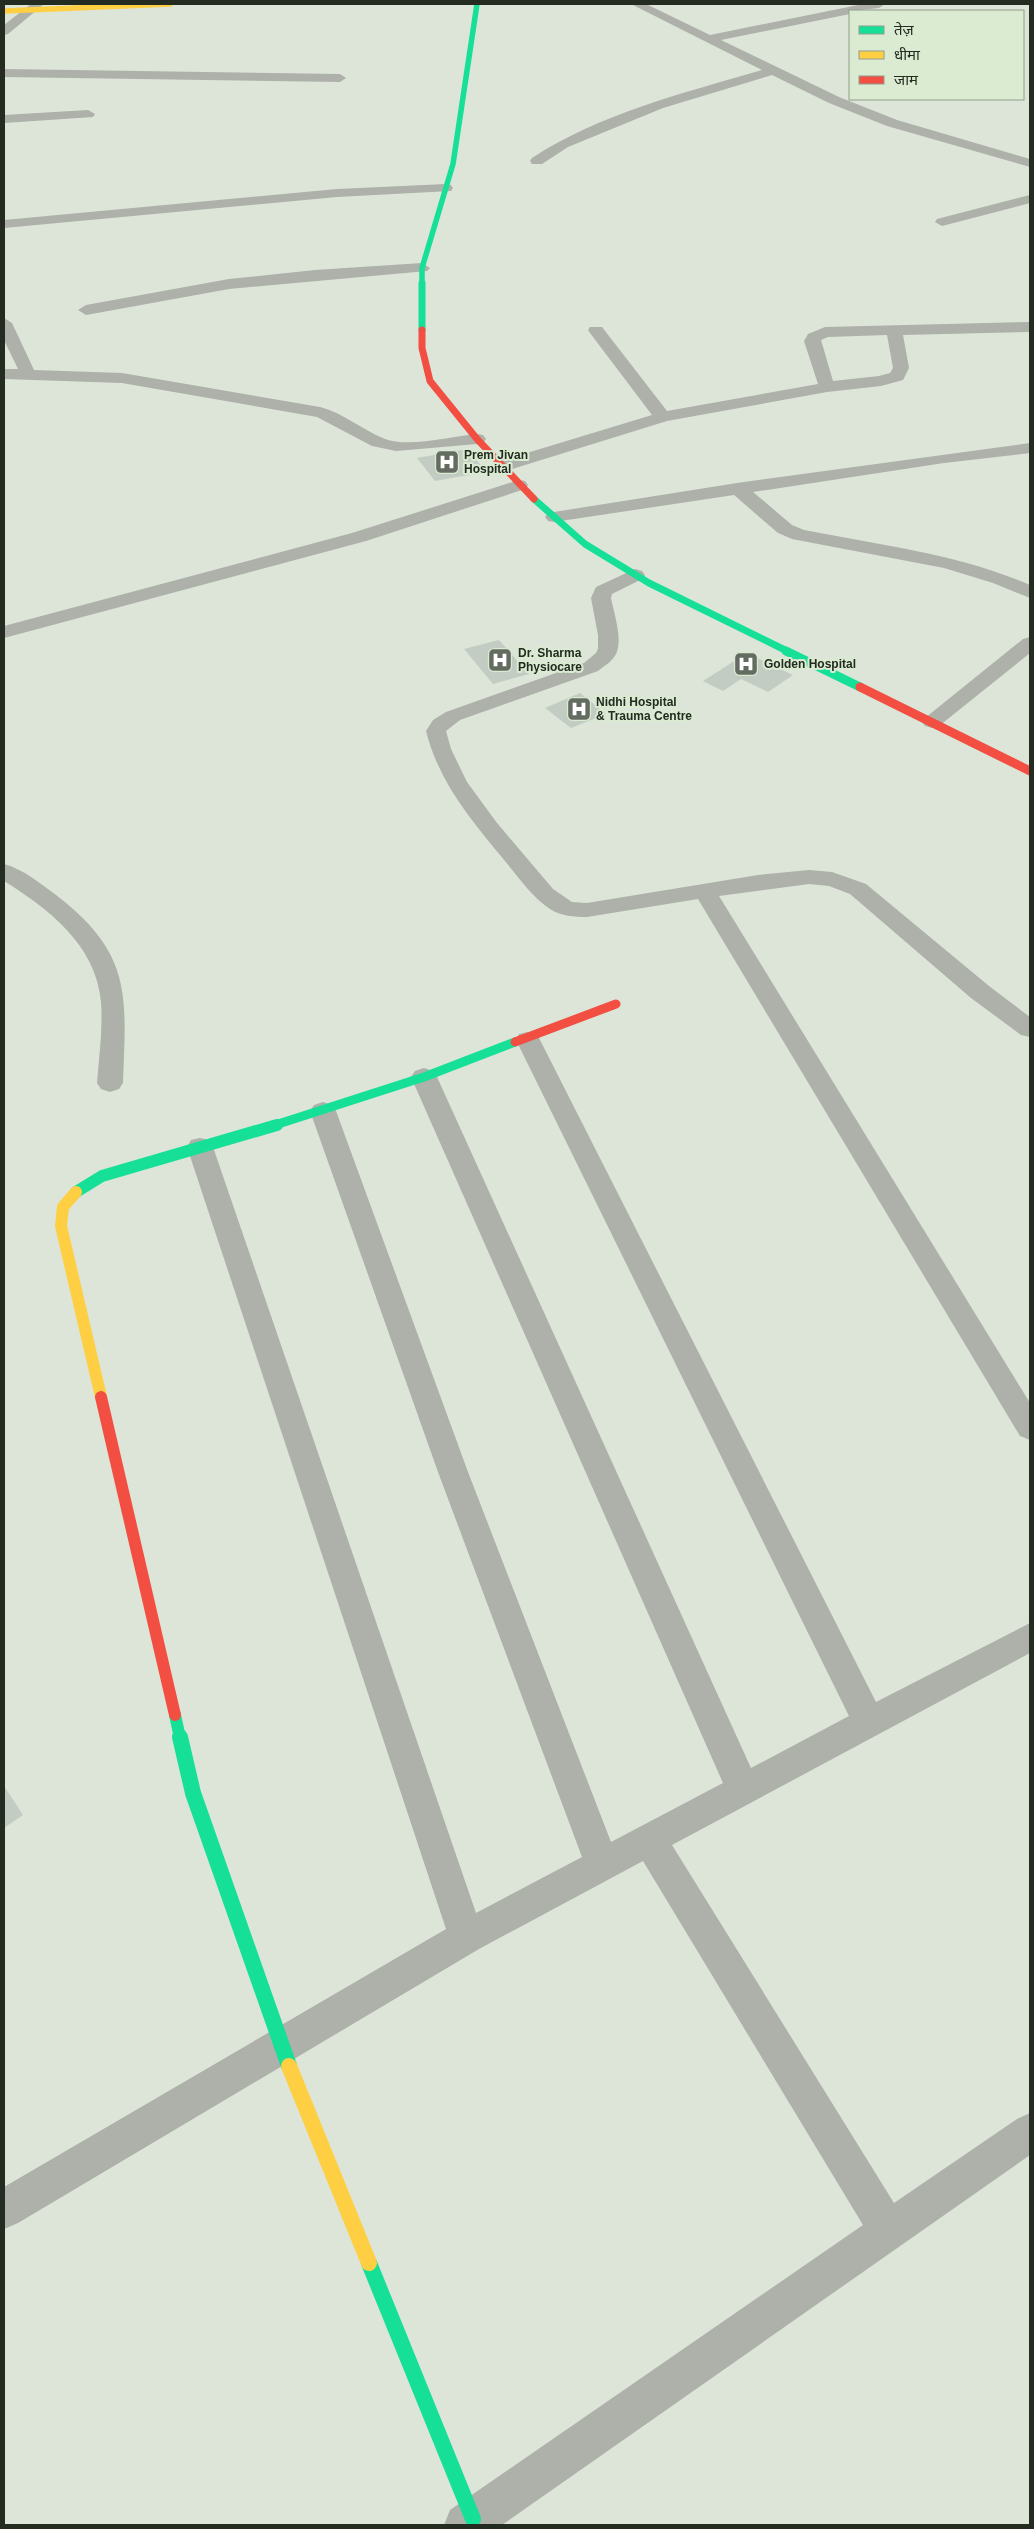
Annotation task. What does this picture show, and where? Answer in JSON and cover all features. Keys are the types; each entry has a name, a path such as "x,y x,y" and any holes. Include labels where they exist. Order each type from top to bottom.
{"main road":[{"path":"4,11 34,7 170,4"},
{"path":"477,4 453,164 422,268 422,348 430,381 476,440 503,466 519,485 585,544 635,575 1030,771"},
{"path":"469,2522 281,2046 193,1793 61,1226 61,1210 68,1197 102,1176 323,1111 528,1040 616,1004"}],"street":[{"path":"637,4 834,100 892,123 1030,163"},
{"path":"850,10 879,4"},
{"path":"4,31 34,7"},
{"path":"709,39 849,10"},
{"path":"537,160 563,144 658,106 774,70"},
{"path":"4,73 340,78"},
{"path":"4,119 88,114"},
{"path":"4,222 337,193 446,188"},
{"path":"942,222 1030,199"},
{"path":"86,310 229,284 315,275 422,268"},
{"path":"4,323 28,374"},
{"path":"827,387 812,342 814,337 837,330 1030,327"},
{"path":"596,330 663,417"},
{"path":"503,466 663,417 827,387 881,381 897,376 901,368 894,330"},
{"path":"4,374 122,378 320,412 337,417 382,443 396,446 476,440"},
{"path":"554,517 737,488 944,458 1030,448"},
{"path":"4,632 359,538 519,485"},
{"path":"737,488 785,529 799,535 947,563 1000,579 1030,592"},
{"path":"635,575 603,592 602,598 608,646 606,655 591,667 453,716 440,724 436,730 438,742 459,788 536,883 558,904 570,910 587,910 758,882 809,877 832,879 858,889 980,992 1030,1029"},
{"path":"932,722 1030,643"},
{"path":"4,871 46,898 70,919 98,954 107,973 113,1001 110,1083"},
{"path":"705,892 1030,1428"},
{"path":"528,1040 869,1722"},
{"path":"424,1077 743,1790"},
{"path":"323,1111 453,1472 602,1865"},
{"path":"200,1147 466,1937"},
{"path":"4,2209 466,1937 1030,1637"},
{"path":"649,1839 888,2230"},
{"path":"469,2522 1030,2132"}],"building":[{"path":"468,449 486,472 435,481 417,458"},
{"path":"499,640 529,674 493,684 464,649"},
{"path":"747,653 793,675 768,692 741,679 723,691 703,681"},
{"path":"580,693 606,714 571,728 545,708"},
{"path":"4,1786 23,1815 4,1828"}],"traffic: fast":[{"path":"422,330 422,268 453,164 477,4"},
{"path":"534,499 585,544 649,583 860,687"},
{"path":"76,1192 102,1176 323,1111 424,1077 515,1042"},
{"path":"175,1715 193,1793 289,2066"},
{"path":"369,2263 473,2519"}],"traffic: slow":[{"path":"4,11 170,4"},
{"path":"76,1192 71,1195 63,1207 61,1226 101,1397"},
{"path":"289,2066 369,2263"}],"traffic: jam":[{"path":"422,330 422,348 430,381 477,439 534,499"},
{"path":"860,687 1030,771"},
{"path":"515,1042 616,1004"},
{"path":"101,1397 175,1715"}],"place":[{"name":"Prem Jivan Hospital","path":"447,462"},
{"name":"Dr. Sharma Physiocare","path":"500,660"},
{"name":"Golden Hospital","path":"746,664"},
{"name":"Nidhi Hospital & Trauma Centre","path":"579,709"}]}
